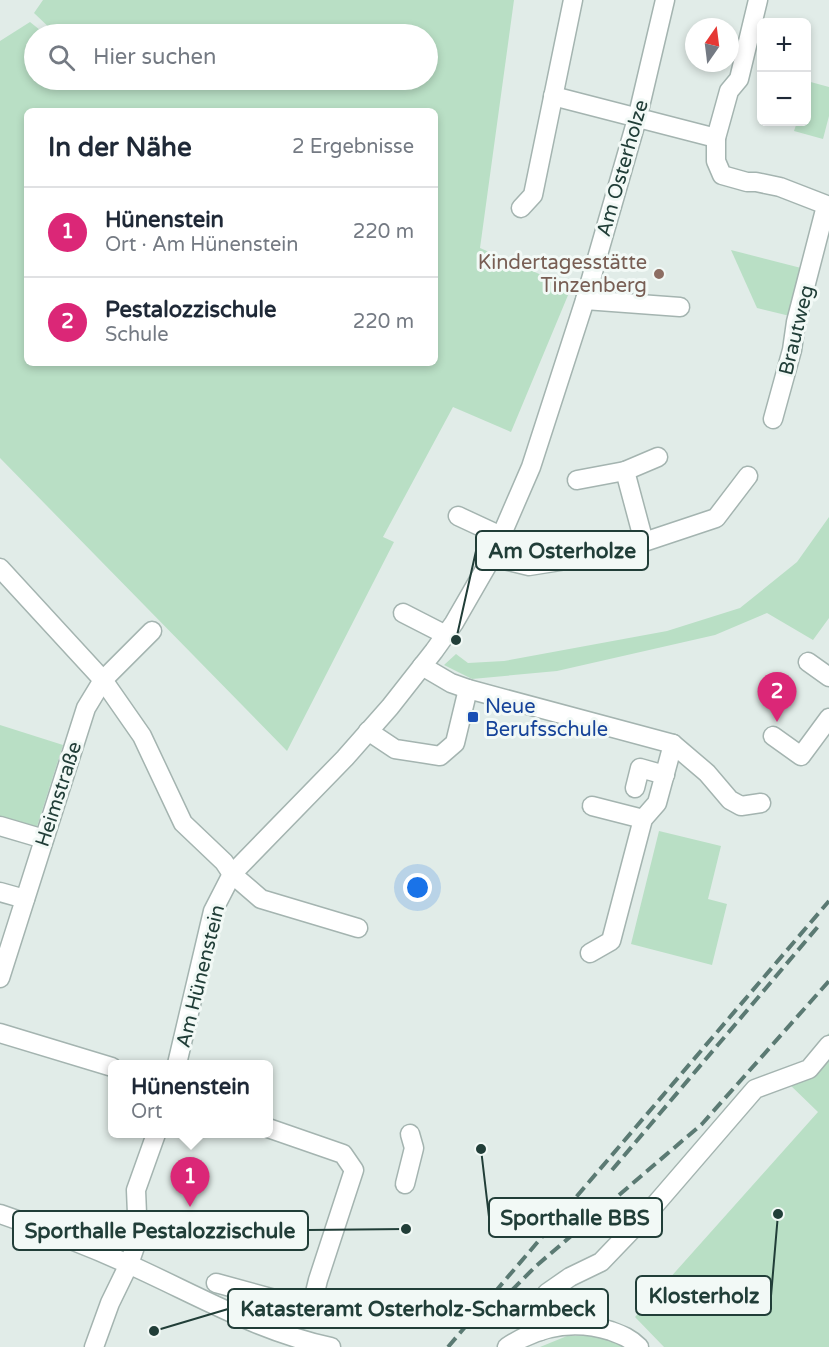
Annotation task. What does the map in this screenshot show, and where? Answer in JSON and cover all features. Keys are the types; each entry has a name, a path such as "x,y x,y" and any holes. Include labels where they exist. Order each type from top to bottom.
{"street":[{"path":"520,208 533,195 573,0"},
{"name":"Am Osterholze","path":"232,874 339,765 422,666 446,635 492,557 531,467 585,300 637,118 665,0"},
{"path":"758,0 739,79 729,91 716,138 716,161 722,175 780,187 828,206"},
{"path":"553,96 716,138"},
{"name":"Brautweg","path":"773,419 792,350 796,322 828,206"},
{"path":"585,300 680,307"},
{"path":"578,480 625,471 658,457"},
{"path":"625,471 644,542"},
{"path":"492,557 529,566 598,555 644,542 716,518 748,476"},
{"path":"458,516 501,536"},
{"path":"0,568 103,680 142,736 183,823 224,862 232,874 261,900 358,928"},
{"path":"403,613 446,635"},
{"name":"Heimstraße","path":"0,978 86,708 103,680 152,631"},
{"path":"808,663 829,678"},
{"path":"422,666 451,683 468,689 543,707 673,744 707,773 730,800 741,806 761,803"},
{"path":"368,731 395,749 440,756 455,743 468,689"},
{"path":"773,736 801,756 829,718"},
{"path":"590,953 611,941 643,819 657,803 673,744"},
{"path":"635,788 640,768 665,775"},
{"path":"592,806 643,819"},
{"path":"0,826 44,839"},
{"name":"Am Hünenstein","path":"178,1060 213,911 232,874"},
{"path":"0,892 25,899"},
{"path":"0,1034 108,1065"},
{"path":"540,1331 541,1311 547,1293 570,1277 601,1262 648,1213 755,1089 810,1069 829,1045"},
{"path":"216,1283 311,1309 318,1280 354,1170 343,1154 273,1130"},
{"path":"405,1184 414,1148 410,1134"},
{"path":"94,1347 138,1238 136,1190 155,1138"},
{"path":"0,1214 49,1230 129,1264 238,1317 305,1342 331,1347"},
{"path":"507,1347 540,1331 571,1323 597,1327 630,1338 639,1347"}],"green space":[{"path":"43,0 514,0 480,248 571,288 511,432 453,407 383,537 394,542 287,751 0,458 0,41 24,26 24,90 438,90 438,24 46,24 34,13"},
{"path":"811,82 829,87 829,116 823,139 794,131 796,126 811,126"},
{"path":"731,250 805,269 794,317 757,308"},
{"path":"829,517 829,618 813,640 767,613 715,635 557,671 472,679 444,665 456,654 468,663 504,661 667,631 740,608 797,562"},
{"path":"0,725 63,745 35,833 0,822"},
{"path":"659,831 721,846 708,899 727,904 712,965 631,944"},
{"path":"829,1033 829,1347 664,1347 635,1317 818,1112 787,1082"},
{"path":"567,1336 601,1336 628,1347 540,1347"}],"railway":[{"path":"448,1347 829,901"},
{"path":"612,1170 821,923"},
{"path":"486,1316 536,1266 702,1124 829,981"}],"place":[{"name":"Kindertagesstätte Tinzenberg","path":"659,274"},
{"name":"Am Osterholze","path":"456,640"},
{"name":"Neue Berufsschule","path":"473,717"},
{"name":"Pestalozzischule","path":"777,722"},
{"name":"Sporthalle BBS","path":"481,1149"},
{"name":"Hünenstein","path":"190,1207"},
{"name":"Klosterholz","path":"778,1214"},
{"name":"Sporthalle Pestalozzischule","path":"406,1229"},
{"name":"Katasteramt Osterholz-Scharmbeck","path":"154,1331"}]}
